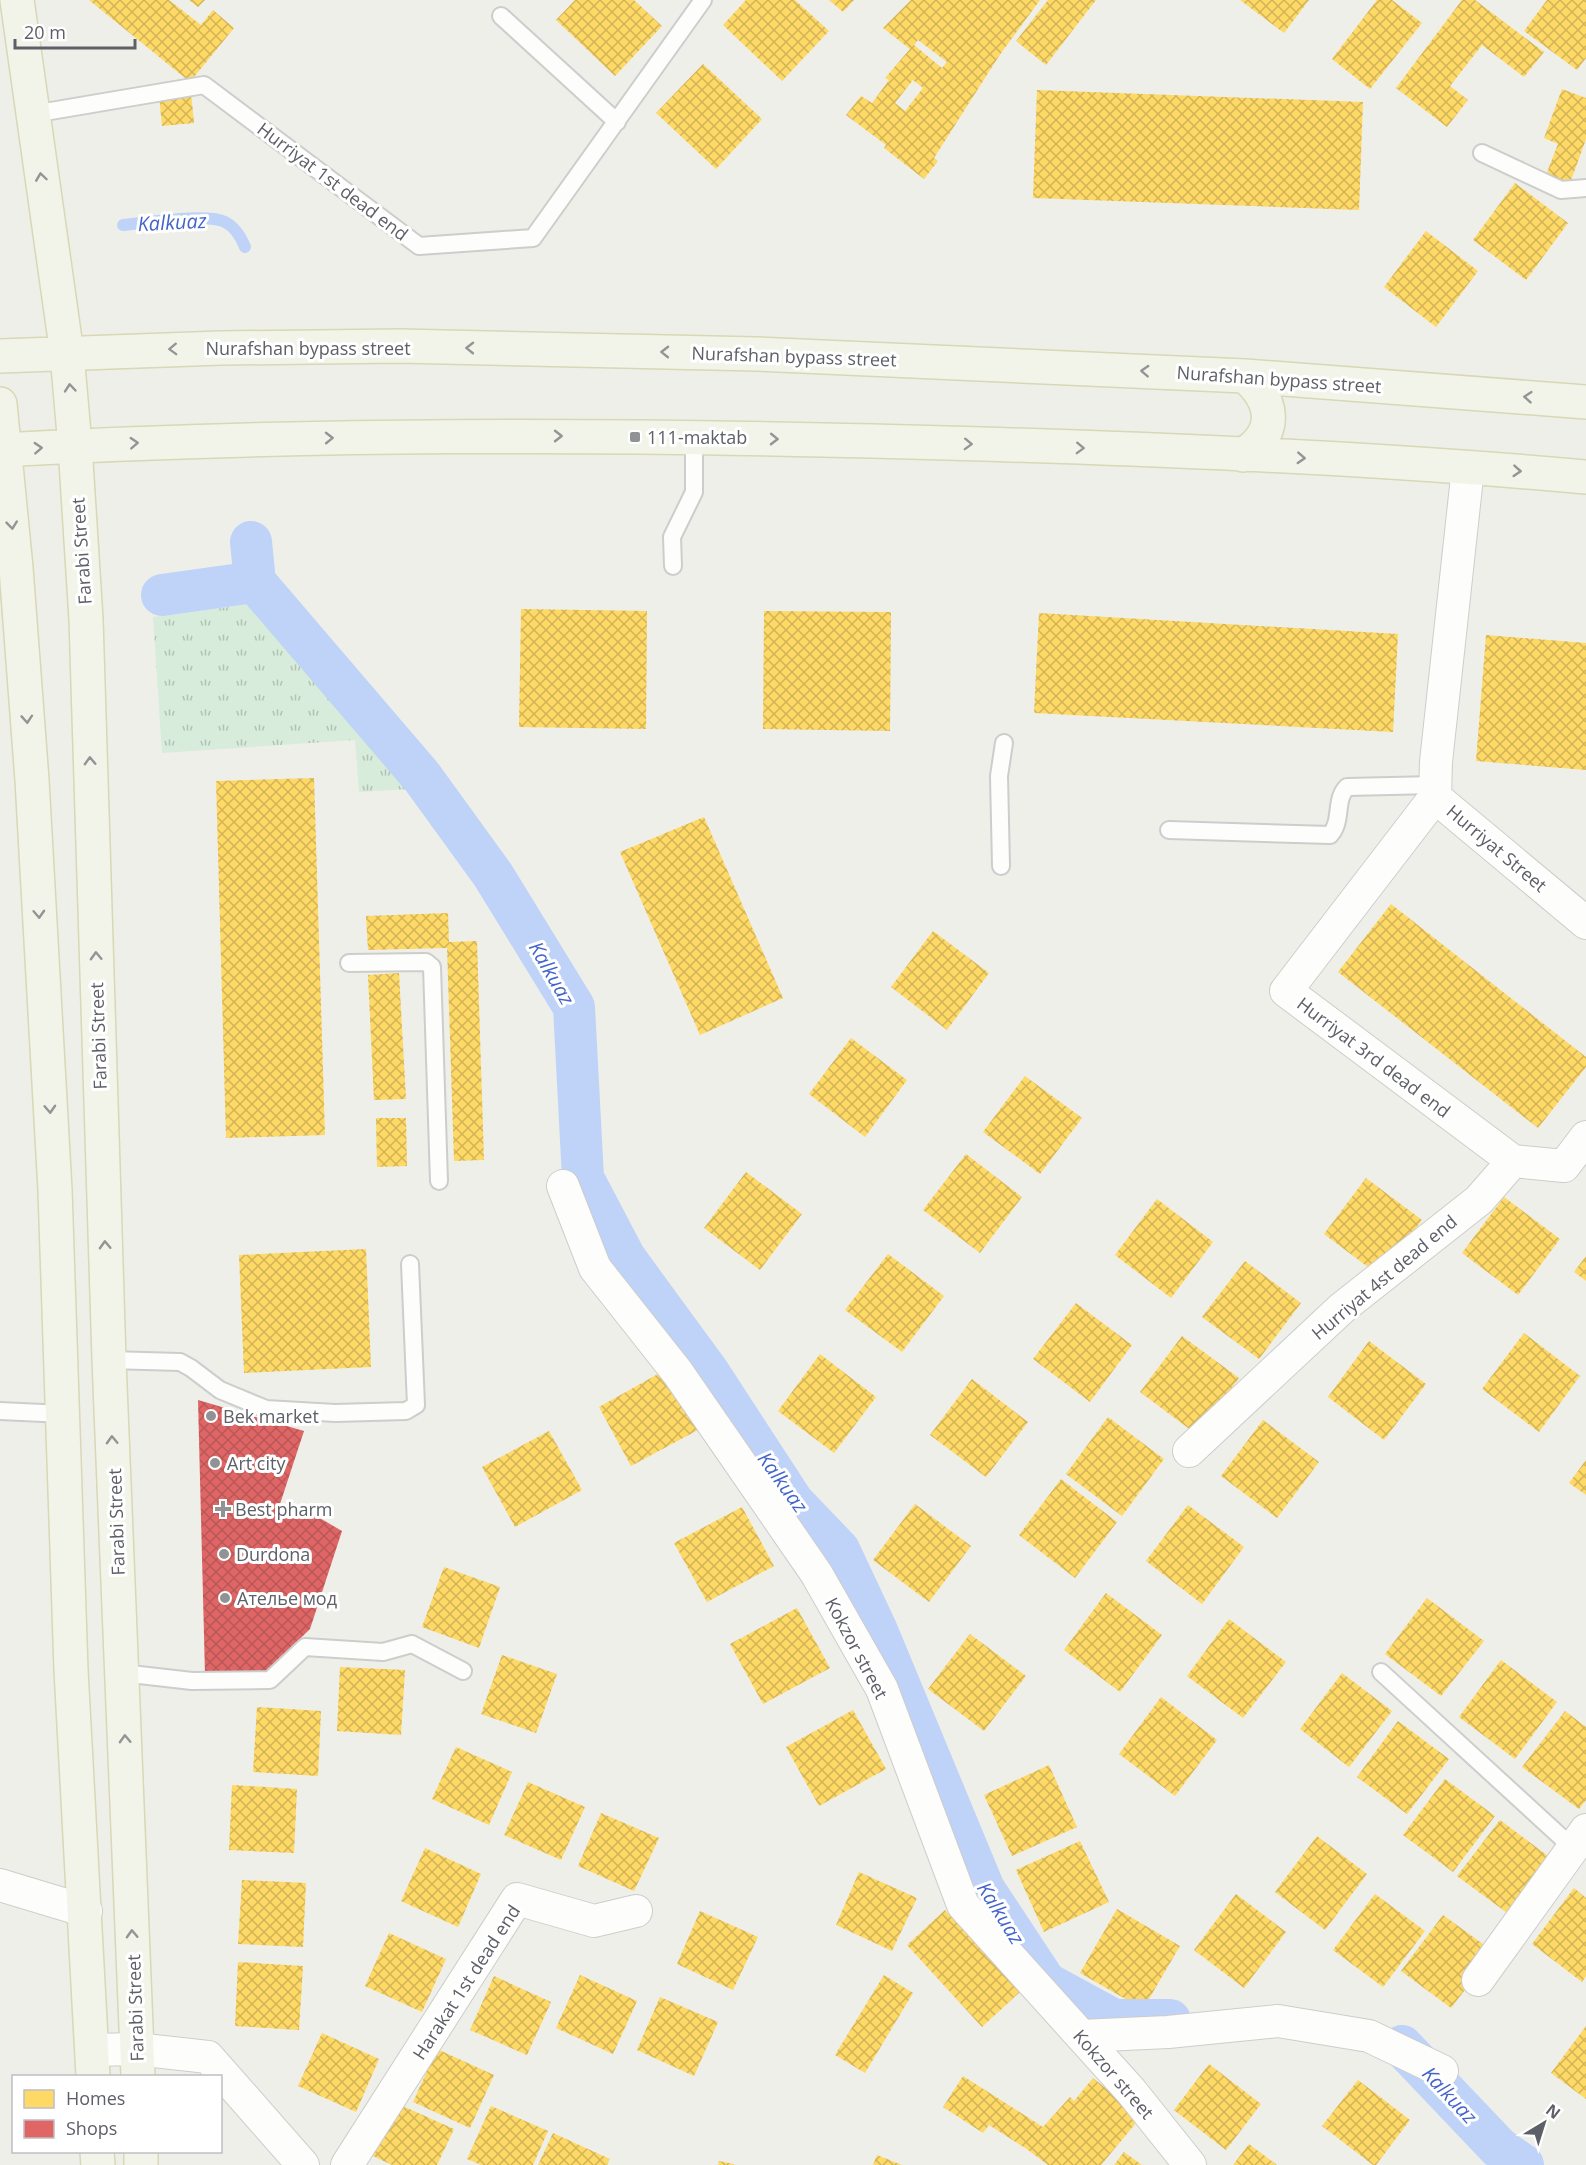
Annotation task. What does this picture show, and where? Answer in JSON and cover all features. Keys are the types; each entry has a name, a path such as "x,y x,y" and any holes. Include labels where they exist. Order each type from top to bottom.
{"main road":[{"name":"Farabi Street","path":"17,0 67,354 86,619 109,1360 137,2063"},
{"name":"Nurafshan bypass street","path":"0,356 221,348 483,348 910,360 1245,376 1586,402"},
{"path":"1243,455 1262,439 1269,416 1262,394 1245,376"},
{"path":"0,404 2,450 16,568 32,780 55,1190 71,1670 86,1911 92,2063"},
{"path":"2,450 173,441 435,437 694,438 1022,445 1243,455 1586,477"}],"street":[{"path":"1435,781 1468,468"},
{"name":"Hurriyat Street","path":"1435,781 1586,923"},
{"name":"Hurriyat 3rd dead end","path":"1435,781 1286,991 1513,1161"},
{"path":"1513,1161 1564,1166 1586,1137"},
{"name":"Hurriyat 4st dead end","path":"1189,1451 1342,1308 1479,1200 1513,1161"},
{"name":"Kokzor street","path":"563,1186 595,1268 678,1373 816,1573 882,1689 963,1905 1131,2091 1190,2165"},
{"path":"1478,1980 1580,1839"},
{"path":"0,1885 86,1911"},
{"name":"Harakat 1st dead end","path":"347,2165 517,1899 594,1922 636,1911"},
{"path":"1081,2036 1168,2032 1278,2021 1369,2036 1442,2071"},
{"path":"92,2063 137,2063 207,2057 303,2165"}],"lane":[{"name":"Hurriyat 1st dead end","path":"33,114 204,85 419,246 534,238 703,0"},
{"path":"501,16 617,122"},
{"path":"1482,153 1561,190 1586,188"},
{"path":"673,566 672,537 694,492 694,438"},
{"path":"1001,866 999,776 1004,743"},
{"path":"1169,830 1330,835 1336,829 1340,794 1347,787 1435,781"},
{"path":"349,963 426,962 432,967 439,1181"},
{"path":"109,1360 180,1362 219,1390 266,1409 335,1413 406,1411 416,1405 410,1264"},
{"path":"0,1411 64,1414"},
{"path":"122,1673 192,1681 270,1680 305,1647 383,1652 412,1644 463,1671"},
{"path":"1381,1672 1580,1839"}],"green space":[{"path":"253,604 410,789 359,792 355,740 162,753 153,617"}],"building: Homes":[{"path":"89,0 169,0 201,25 213,10 234,28 190,82"},
{"path":"189,0 205,0 198,7"},
{"path":"575,0 634,0 662,26 615,76 556,20"},
{"path":"746,0 795,0 829,31 782,81 723,25"},
{"path":"829,0 854,0 843,12"},
{"path":"911,0 1040,0 999,56 934,158 938,161 924,179 884,148 886,145 846,115 861,96 872,103 889,80 885,78 910,49 883,28","holes":["918,40 947,62 942,68 914,45","913,80 923,88 905,111 895,103"]},
{"path":"1048,0 1096,0 1046,65 1016,41"},
{"path":"1240,0 1309,0 1284,33"},
{"path":"1377,0 1392,0 1422,23 1370,89 1332,59"},
{"path":"1462,0 1475,0 1544,52 1524,77 1482,45 1450,86 1468,100 1447,127 1396,88"},
{"path":"1547,0 1586,0 1586,58 1577,70 1524,31"},
{"path":"703,64 762,119 716,169 656,113"},
{"path":"1562,89 1586,98 1586,139 1568,189 1544,180 1558,144 1544,138"},
{"path":"1037,90 1363,102 1359,210 1033,198"},
{"path":"191,92 194,123 162,126 159,95"},
{"path":"1515,183 1568,223 1526,280 1473,240"},
{"path":"1426,231 1478,271 1436,327 1384,287"},
{"path":"521,609 647,611 646,729 519,727"},
{"path":"764,611 891,612 890,731 763,729"},
{"path":"1039,613 1398,634 1393,732 1034,713"},
{"path":"1486,635 1586,643 1586,770 1476,761"},
{"path":"314,778 325,1135 226,1138 216,781"},
{"path":"704,817 783,998 700,1035 620,852"},
{"path":"1391,904 1586,1057 1586,1067 1538,1128 1338,972"},
{"path":"448,913 449,942 477,941 484,1160 454,1161 447,948 368,950 366,916"},
{"path":"933,931 989,973 947,1030 891,987"},
{"path":"399,973 406,1099 374,1100 368,975"},
{"path":"851,1038 907,1080 865,1137 809,1094"},
{"path":"1025,1076 1082,1118 1040,1174 983,1132"},
{"path":"376,1118 406,1118 407,1166 377,1167"},
{"path":"966,1154 1022,1197 980,1253 923,1210"},
{"path":"746,1172 802,1214 760,1270 704,1228"},
{"path":"1366,1178 1422,1220 1380,1276 1324,1234"},
{"path":"1504,1197 1560,1239 1518,1295 1462,1253"},
{"path":"1157,1199 1213,1242 1171,1298 1115,1255"},
{"path":"366,1249 371,1367 244,1373 239,1255"},
{"path":"888,1254 944,1296 902,1352 845,1310"},
{"path":"1586,1256 1586,1281 1574,1272"},
{"path":"1245,1261 1301,1303 1259,1359 1202,1317"},
{"path":"1076,1303 1132,1345 1090,1402 1033,1359"},
{"path":"1524,1333 1580,1376 1539,1432 1482,1389"},
{"path":"1182,1336 1239,1378 1196,1434 1140,1392"},
{"path":"1369,1341 1426,1384 1384,1440 1328,1397"},
{"path":"820,1354 876,1397 834,1453 778,1411"},
{"path":"665,1370 698,1430 631,1466 599,1407"},
{"path":"972,1379 1028,1422 986,1477 930,1435"},
{"path":"1108,1417 1164,1459 1122,1516 1066,1474"},
{"path":"1263,1420 1319,1462 1277,1518 1221,1476"},
{"path":"549,1431 582,1490 515,1527 482,1467"},
{"path":"1586,1460 1586,1495 1569,1483"},
{"path":"1061,1479 1117,1522 1075,1578 1019,1535"},
{"path":"915,1504 971,1546 929,1602 873,1560"},
{"path":"1188,1505 1244,1547 1202,1604 1146,1561"},
{"path":"742,1507 774,1566 707,1602 674,1543"},
{"path":"444,1567 500,1587 479,1648 422,1627"},
{"path":"1106,1593 1162,1635 1120,1692 1064,1650"},
{"path":"1427,1598 1484,1641 1441,1696 1385,1654"},
{"path":"797,1608 830,1668 763,1704 730,1644"},
{"path":"1229,1619 1286,1662 1243,1718 1187,1676"},
{"path":"970,1634 1026,1676 984,1731 928,1689"},
{"path":"502,1655 557,1674 536,1733 481,1714"},
{"path":"1501,1660 1557,1702 1515,1759 1459,1717"},
{"path":"340,1667 405,1670 401,1735 337,1731"},
{"path":"1342,1673 1392,1711 1349,1767 1300,1729"},
{"path":"1161,1697 1217,1740 1175,1796 1119,1754"},
{"path":"257,1707 321,1711 318,1776 253,1772"},
{"path":"853,1710 886,1769 819,1806 786,1747"},
{"path":"1565,1711 1586,1727 1586,1800 1579,1809 1522,1767"},
{"path":"1398,1721 1449,1759 1407,1814 1357,1777"},
{"path":"456,1747 512,1772 489,1825 432,1799"},
{"path":"1049,1765 1077,1827 1012,1856 984,1795"},
{"path":"1445,1779 1495,1816 1453,1872 1403,1835"},
{"path":"528,1782 585,1807 561,1860 504,1835"},
{"path":"232,1785 297,1789 294,1853 229,1850"},
{"path":"601,1813 659,1838 634,1891 578,1866"},
{"path":"1500,1820 1556,1862 1514,1918 1457,1876"},
{"path":"1317,1836 1367,1874 1325,1930 1275,1892"},
{"path":"1080,1841 1109,1902 1044,1932 1016,1870"},
{"path":"425,1848 481,1874 458,1927 401,1901"},
{"path":"859,1872 917,1898 892,1951 836,1925"},
{"path":"242,1880 306,1883 303,1947 238,1944"},
{"path":"1574,1888 1586,1898 1586,1976 1582,1982 1532,1944"},
{"path":"1236,1894 1286,1932 1244,1988 1194,1950"},
{"path":"1375,1894 1425,1931 1383,1987 1333,1950"},
{"path":"1117,1909 1180,1946 1143,2009 1080,1973"},
{"path":"945,1910 1020,1992 982,2027 907,1945"},
{"path":"700,1911 758,1937 733,1990 677,1964"},
{"path":"1443,1915 1494,1952 1451,2008 1401,1971"},
{"path":"389,1933 446,1959 422,2012 365,1986"},
{"path":"238,1962 303,1966 299,2030 235,2026"},
{"path":"580,1975 637,2001 613,2054 556,2028"},
{"path":"884,1975 913,1993 865,2073 835,2055"},
{"path":"494,1976 551,2002 527,2055 470,2030"},
{"path":"660,1997 718,2022 694,2076 637,2050"},
{"path":"1586,2026 1586,2099 1551,2073"},
{"path":"322,2033 379,2059 356,2112 298,2086"},
{"path":"437,2049 494,2075 470,2128 413,2102"},
{"path":"1209,2064 1261,2104 1226,2150 1174,2110"},
{"path":"963,2076 1043,2127 1070,2097 1074,2101 1093,2078 1141,2117 1101,2165 1048,2165 989,2125 983,2133 943,2107"},
{"path":"1358,2080 1410,2120 1376,2165 1322,2126"},
{"path":"396,2103 454,2129 437,2165 392,2165 373,2156"},
{"path":"491,2106 548,2131 533,2165 481,2165 467,2159"},
{"path":"553,2133 610,2159 607,2165 538,2165"},
{"path":"1249,2144 1277,2165 1233,2165"},
{"path":"1124,2152 1142,2165 1114,2165"},
{"path":"877,2155 902,2165 873,2165"},
{"path":"719,2161 734,2164 734,2165 718,2165"}],"building: Shops":[{"path":"198,1400 304,1431 280,1504 299,1506 342,1531 310,1629 265,1673 205,1675"}],"waterway":[{"name":"Kalkuaz","path":"123,225 191,218 216,219 232,227 240,236 245,247"},
{"name":"Kalkuaz","path":"251,542 255,582 422,777 493,875 574,1007 583,1178 625,1258 709,1373 793,1502 839,1550 877,1631 984,1889 1046,1983 1114,2020 1170,2020"},
{"path":"162,595 255,582"},
{"name":"Kalkuaz","path":"1402,2046 1499,2148 1523,2165"}],"place":[{"name":"111-maktab","path":"635,437"},
{"name":"Bek market","path":"211,1416"},
{"name":"Art city","path":"215,1463"},
{"name":"Best pharm","path":"223,1509"},
{"name":"Durdona","path":"224,1554"},
{"name":"Ателье мод","path":"225,1598"}]}
